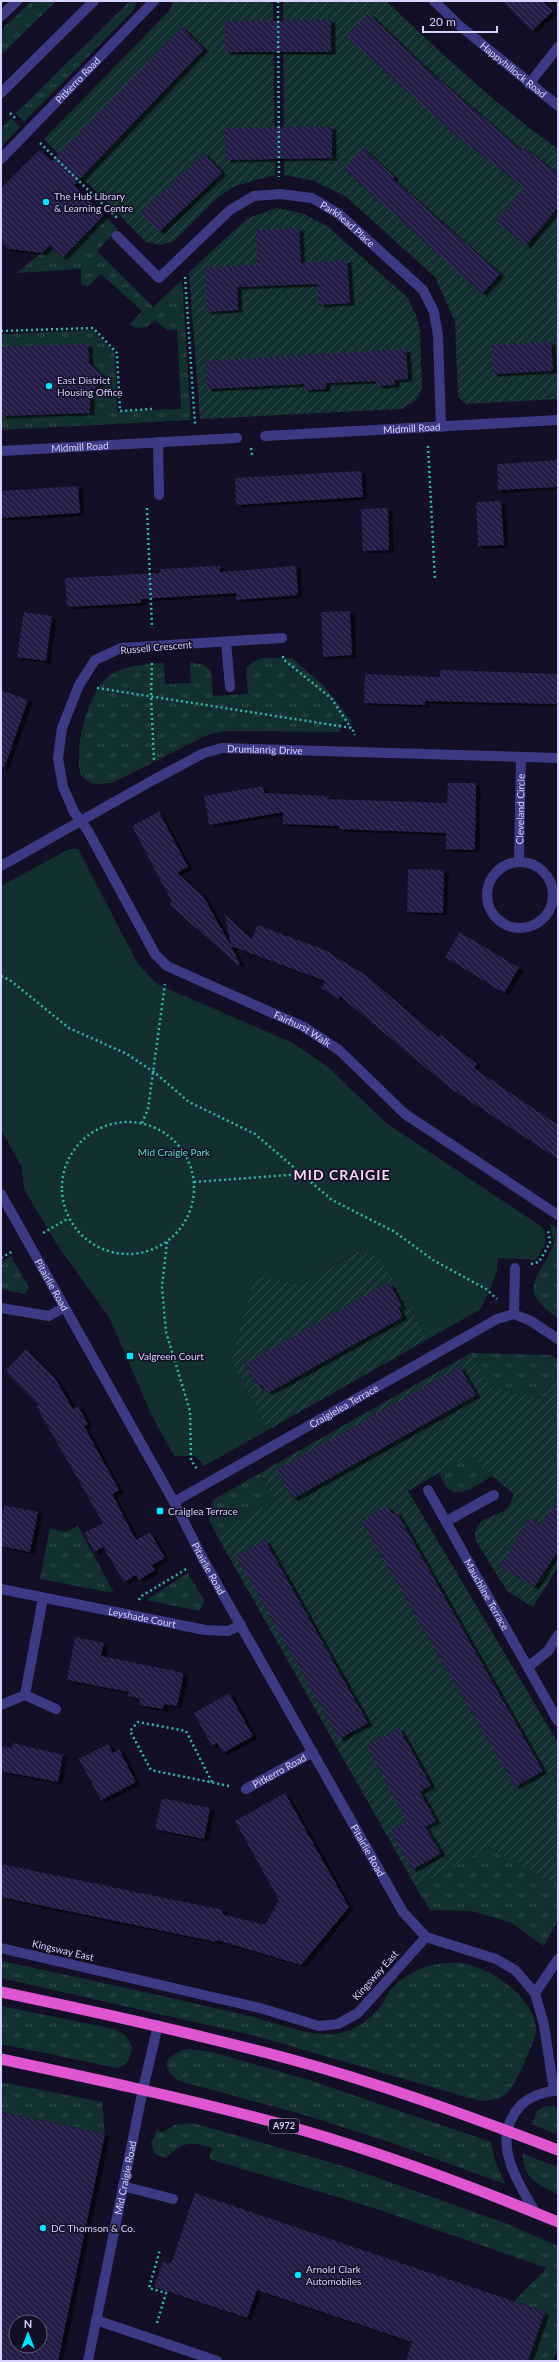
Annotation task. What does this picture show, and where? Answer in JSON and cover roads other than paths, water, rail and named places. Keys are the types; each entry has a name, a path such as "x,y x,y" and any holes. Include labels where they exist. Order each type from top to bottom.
{"highway":[{"path":"1,1992 158,2025 288,2058 389,2089 558,2150"},
{"name":"A972","path":"1,2059 143,2089 282,2125 415,2167 558,2222"}],"street":[{"path":"1,16 17,1"},
{"path":"1,93 94,1"},
{"name":"Pitkerro Road","path":"1,159 154,1"},
{"name":"Happyhillock Road","path":"434,1 460,26 529,84 558,106"},
{"path":"529,84 558,47"},
{"name":"Parkhead Place","path":"117,236 160,278 230,210 254,196 280,194 312,198 340,214 423,290 434,312 438,336 441,426"},
{"name":"Midmill Road","path":"265,436 558,420"},
{"name":"Midmill Road","path":"1,451 237,438"},
{"path":"158,442 160,495"},
{"name":"Russell Crescent","path":"81,822 74,812 63,787 58,758 62,728 79,685 95,660 121,648 282,638"},
{"path":"226,642 230,686"},
{"name":"Drumlanrig Drive","path":"1,866 155,779 204,753 222,748 558,758"},
{"name":"Cleveland Circle","path":"519,861 521,757"},
{"name":"Fairhurst Walk","path":"81,822 155,954 167,966 304,1027 339,1050 405,1114 556,1213"},
{"path":"519,861 530,862 543,871 552,884 554,894 552,905 540,922 520,928 510,927 496,919 488,906 486,895 492,875 500,868 519,861"},
{"name":"Pitairlie Road","path":"1,1194 174,1502 203,1559 404,1912 426,1937"},
{"path":"515,1268 514,1314 531,1321 558,1339"},
{"path":"1,1308 49,1316 64,1308"},
{"name":"Craigielea Terrace","path":"174,1502 496,1319 514,1314"},
{"name":"Mauchline Terrace","path":"428,1490 447,1521 558,1721"},
{"path":"447,1521 494,1495"},
{"name":"Leyshade Court","path":"1,1589 205,1630 228,1631 241,1625"},
{"path":"25,1695 43,1598"},
{"path":"528,1667 548,1651 558,1634"},
{"path":"1,1705 25,1695 56,1709"},
{"name":"Pitkerro Road","path":"246,1789 313,1752"},
{"path":"426,1937 496,1959 515,1970 535,1993 544,2025 557,2093 527,2099 512,2115 507,2131 507,2148 510,2162 535,2212"},
{"name":"Kingsway East","path":"1,1948 260,2008 319,2026 338,2024 358,2013 426,1937"},
{"path":"535,1993 558,1959"},
{"name":"Mid Craigie Road","path":"88,2361 143,2089 158,2025"},
{"path":"123,2186 173,2199"},
{"path":"96,2320 211,2360"}],"place":[{"name":"The Hub Library & Learning Centre","path":"46,202"},
{"name":"East District Housing Office","path":"49,386"},
{"name":"Valgreen Court","path":"130,1356"},
{"name":"Craiglea Terrace","path":"160,1511"},
{"name":"DC Thomson & Co.","path":"43,2228"},
{"name":"Arnold Clark Automobiles","path":"298,2275"}],"district":[{"name":"MID CRAIGIE","path":"342,1175"}],"park label":[{"name":"Mid Craigie Park","path":"174,1152"}]}
